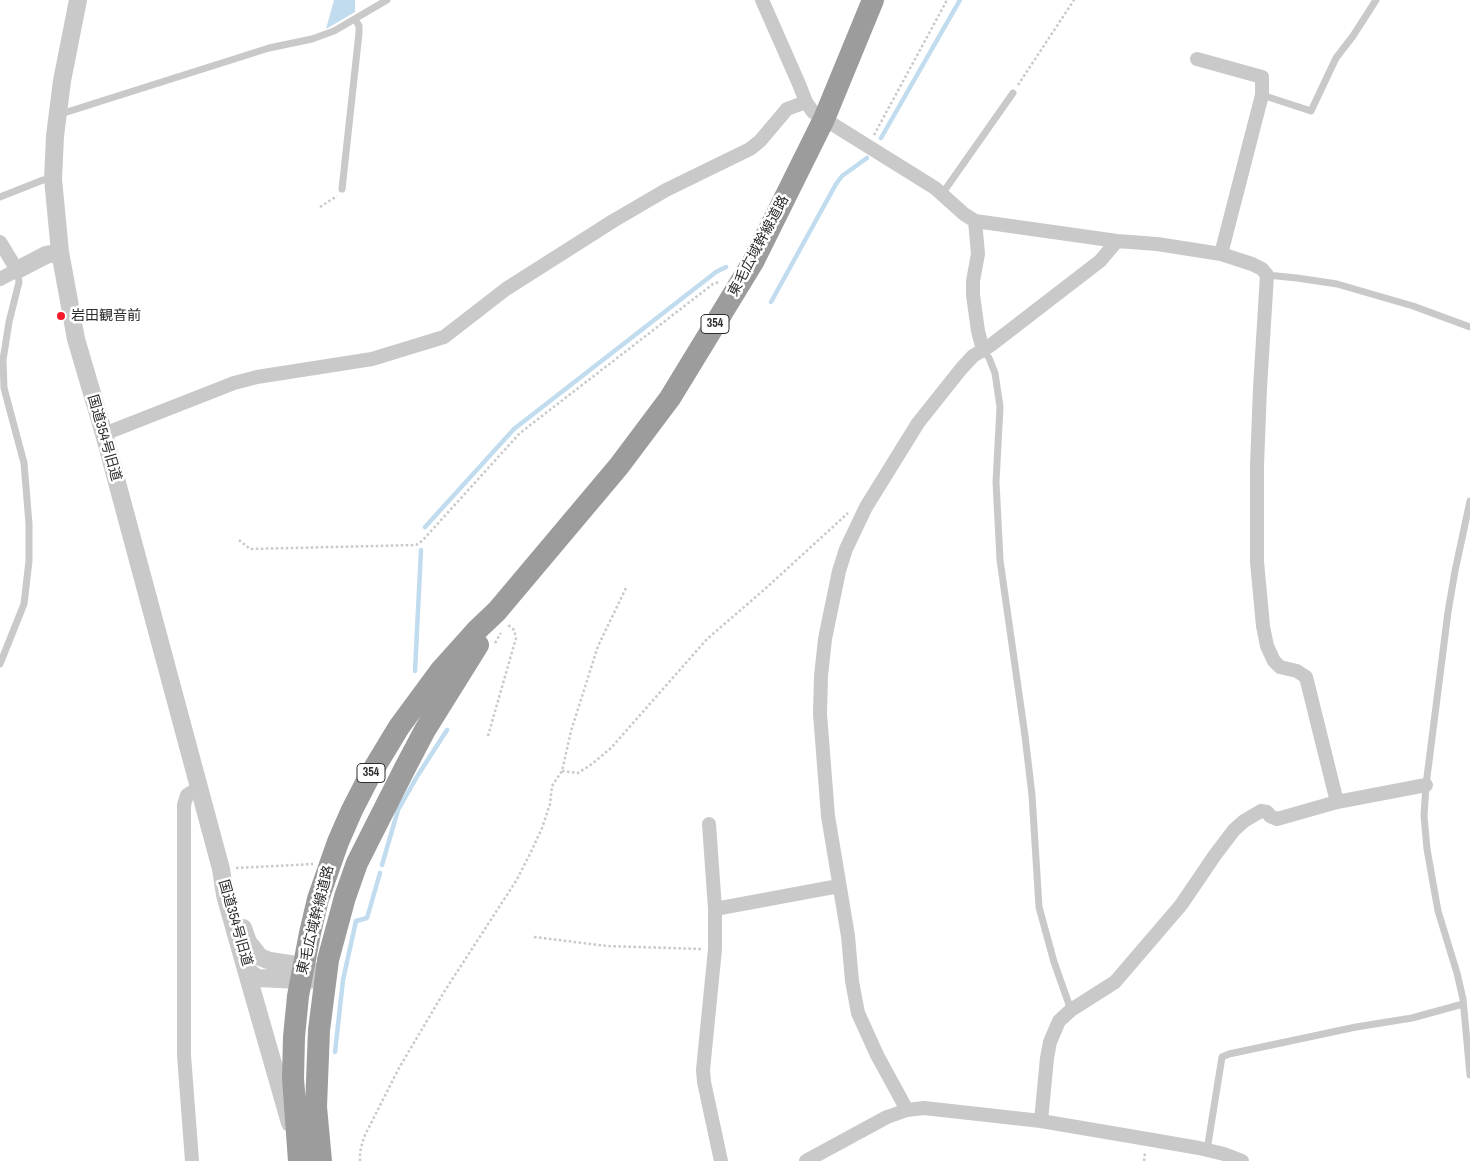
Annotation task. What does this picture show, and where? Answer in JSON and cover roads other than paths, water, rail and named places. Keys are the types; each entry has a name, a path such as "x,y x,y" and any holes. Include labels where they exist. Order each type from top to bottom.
{"highway":[{"name":"東毛広域幹線道路","path":"298,1154 293,1078 294,1037 302,973 318,899 330,862 352,810 370,775 399,727 441,670 476,631 498,611 619,466 664,405 753,262 824,119 873,0"},
{"name":"東毛広域幹線道路","path":"320,1161 316,1079 325,979 336,928 357,863 425,730 498,611"}],"street":[{"name":"国道354号旧道","path":"78,0 57,113 53,178 60,252 76,339 104,434 221,869 225,895 245,966 248,972 256,978 302,973"},
{"path":"762,0 800,84 806,102 814,112 935,188 964,214 975,221 1117,242 1157,244 1221,254 1252,264 1262,269 1268,276 1260,388 1257,466 1257,562 1263,626 1267,646 1274,661 1280,667 1297,671 1306,677 1338,802"},
{"path":"1198,59 1262,77 1262,94 1221,254"},
{"path":"104,434 234,383 258,377 372,359 444,337 506,289 613,221 666,190 750,149 760,141 787,109 806,102"},
{"path":"975,221 978,254 973,281 973,295 978,331 983,350"},
{"path":"0,242 17,270"},
{"path":"907,1110 877,1055 858,1013 852,981 848,936 828,816 820,714 821,676 825,639 839,571 846,549 866,507 918,423 960,369 973,356 1100,261 1117,242"},
{"path":"0,279 46,255 60,252"},
{"path":"1041,1121 1050,1042 1059,1021 1071,1010 1114,982 1132,963 1180,905 1234,830 1244,821 1261,811 1267,812 1270,816 1277,819 1338,802 1426,784"},
{"path":"192,1161 184,1055 184,806 187,795 199,790"},
{"path":"709,824 715,909 715,949 703,1070 721,1161"},
{"name":"国道354号旧道","path":"221,869 232,894 245,935 252,948 264,959 325,979"},
{"path":"715,909 839,886"},
{"path":"245,966 298,1154"},
{"path":"806,1161 887,1117 907,1110 924,1108 1041,1121 1207,1150 1242,1161"}],"lane":[{"path":"57,113 67,112 269,48 312,40 334,30 387,0"},
{"path":"1262,94 1312,111 1336,58 1353,36 1376,0"},
{"path":"342,189 359,33 359,26 355,18"},
{"path":"942,194 1013,94"},
{"path":"0,197 42,180 53,178"},
{"path":"0,664 24,604 29,561 29,524 24,463 4,388 3,360 9,322 19,282 17,270"},
{"path":"1268,276 1337,284 1414,306 1470,327"},
{"path":"983,350 989,358 994,373 1000,407 996,482 1000,560 1032,795 1039,907 1054,962 1071,1010"},
{"path":"1470,501 1454,571 1448,612 1426,784 1424,816 1438,911 1457,973 1463,1004 1470,1075"},
{"path":"1207,1150 1222,1057 1356,1027 1412,1018 1463,1004"}],"water":[{"path":"334,0 355,0 355,12 326,29"}],"waterway":[{"path":"881,138 960,0"},
{"path":"771,302 836,184 842,176 867,158"},
{"path":"425,527 514,429 716,272 726,267"},
{"path":"415,671 421,550"},
{"path":"382,865 398,810 447,730"},
{"path":"335,1052 343,980 356,921 367,918 380,873"}],"place":[{"name":"岩田観音前","path":"61,316"}]}
